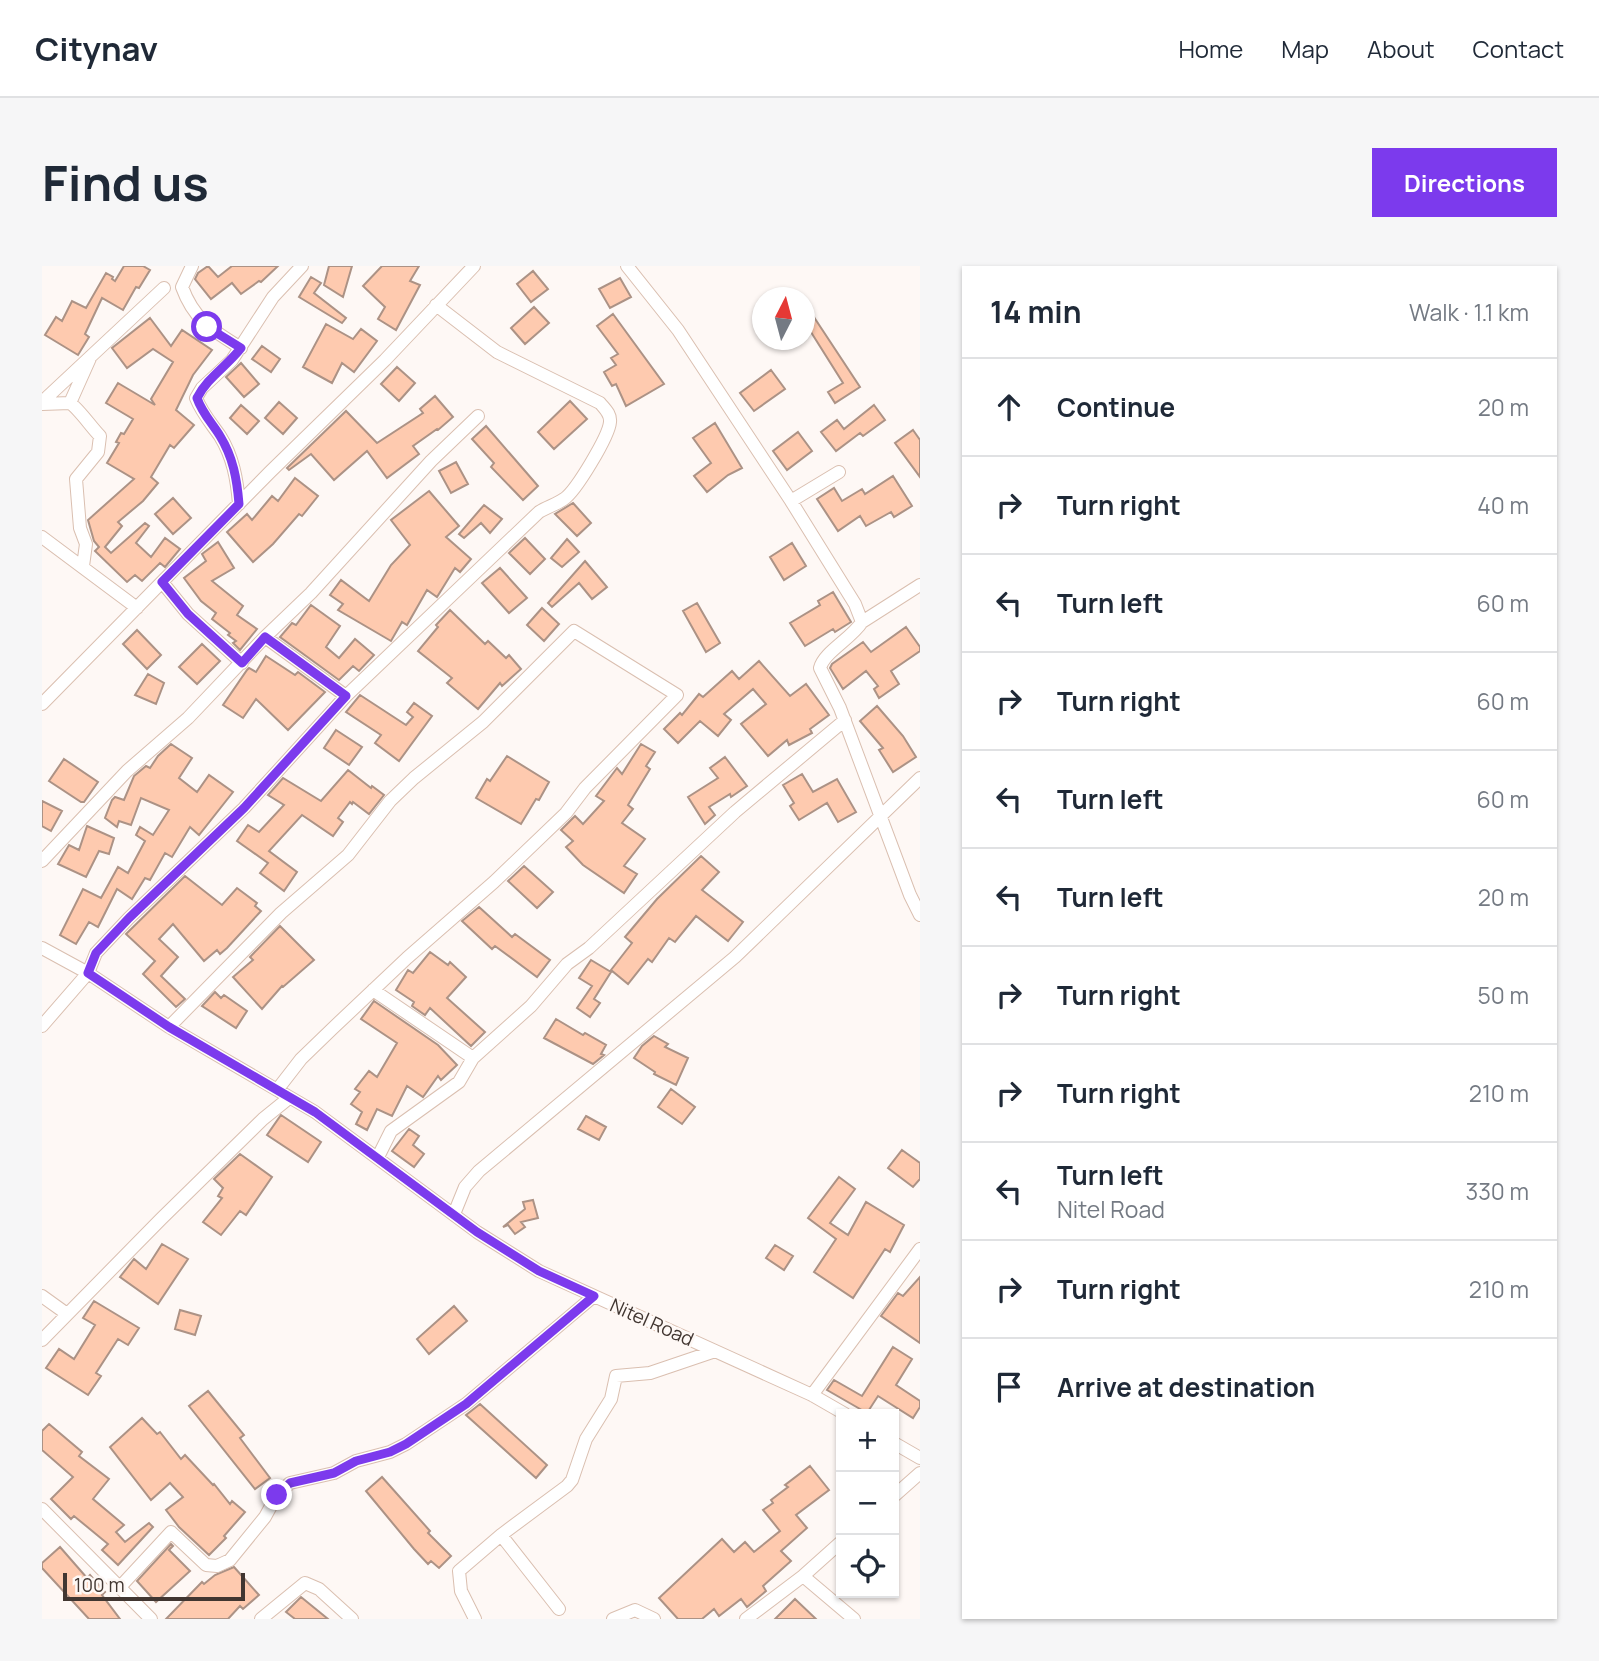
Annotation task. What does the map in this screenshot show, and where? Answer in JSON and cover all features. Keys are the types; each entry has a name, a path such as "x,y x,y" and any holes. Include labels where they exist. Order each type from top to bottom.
{"street":[{"path":"192,266 182,287 195,315 207,327 241,348"},
{"path":"239,504 232,459 201,411 197,398 202,388 232,360 273,297 302,266"},
{"path":"42,704 385,360 474,266"},
{"path":"627,266 678,330 791,501 855,604 862,622"},
{"path":"42,403 164,288"},
{"path":"42,1026 88,973 96,953 244,808 346,696 539,512 566,498 578,483 610,425 610,414 600,403 497,352 436,305"},
{"path":"70,403 91,356"},
{"path":"42,403 70,403 100,436 98,452 76,479 80,528 86,544 83,566"},
{"path":"42,861 127,771 188,718 311,593 431,461 478,416"},
{"path":"791,501 839,472"},
{"path":"42,537 137,608"},
{"path":"162,582 188,614 242,663"},
{"path":"920,585 862,622 841,646 826,654 820,667 845,720 910,895 920,915"},
{"path":"169,1027 281,914 348,855 390,801 483,722 574,631 677,695 585,788 566,813 494,882 373,989 301,1059 277,1090"},
{"path":"265,637 346,696"},
{"path":"378,1157 391,1132 459,1082 473,1058 531,1006 567,964 589,948 735,813 845,720"},
{"path":"454,1214 465,1187 479,1171 735,957 920,778"},
{"name":"Nitel Road","path":"42,948 88,973 169,1027 315,1112 454,1214 539,1271 811,1395 836,1409"},
{"path":"373,989 473,1058"},
{"path":"42,1340 263,1119 289,1098"},
{"path":"811,1395 920,1249"},
{"path":"42,1296 67,1314"},
{"path":"120,1587 171,1532 206,1565 217,1566 229,1560 265,1517 277,1495 290,1483 334,1473 356,1461 390,1452 406,1444 466,1404 594,1296"},
{"path":"475,1619 461,1591 459,1571 572,1480 586,1438 611,1399 616,1377 650,1373 715,1351"},
{"path":"899,1446 920,1458"},
{"path":"899,1492 920,1474"},
{"path":"42,1509 151,1619"},
{"path":"501,1535 559,1609"},
{"path":"747,1619 836,1546"},
{"path":"803,1576 854,1619"},
{"path":"261,1619 305,1583 319,1589 352,1619"},
{"path":"613,1619 635,1610 654,1619"}],"building":[{"path":"124,266 143,266 150,270 123,310 102,298 85,334 89,337 78,355 45,335 56,317 62,321 72,301 86,308 106,273 115,281"},
{"path":"208,266 218,277 232,266 278,266 261,282 241,294 232,283 211,299 195,279 198,273"},
{"path":"329,266 352,266 343,297 324,285"},
{"path":"382,266 419,266 410,281 420,285 396,330 378,319 385,307 363,286"},
{"path":"533,271 548,289 531,302 517,284"},
{"path":"311,277 321,283 314,293 346,318 342,323 299,297"},
{"path":"620,278 631,297 610,308 599,289"},
{"path":"534,307 549,323 525,344 511,328"},
{"path":"613,314 664,384 626,406 616,384 612,386 604,372 616,365 611,358 618,354 597,326"},
{"path":"150,318 171,346 182,330 212,350 193,375 176,410 194,425 174,448 170,445 151,477 158,483 143,501 118,522 122,526 105,547 111,553 145,523 149,526 136,543 151,557 165,538 180,549 165,567 160,563 142,581 135,575 127,582 95,551 99,547 94,541 88,520 134,479 107,463 119,443 116,442 121,433 124,434 133,419 106,403 118,383 155,405 151,399 173,362 153,349 127,368 112,348"},
{"path":"815,319 860,387 835,403 828,392 843,383 815,338"},
{"path":"326,324 353,339 361,329 377,341 354,372 342,363 332,383 303,367"},
{"path":"262,346 280,359 271,372 252,359"},
{"path":"241,363 259,384 244,397 226,377"},
{"path":"397,367 415,383 399,401 381,384"},
{"path":"771,370 785,389 754,411 740,393"},
{"path":"435,396 453,417 413,446 419,454 387,478 367,451 334,480 311,454 289,470 287,468 346,411 377,443 423,413 420,409"},
{"path":"570,401 587,419 554,449 538,432"},
{"path":"279,402 297,418 283,434 265,418"},
{"path":"241,405 259,421 247,434 230,418"},
{"path":"874,405 885,420 863,436 860,433 836,451 821,432 837,420 844,429"},
{"path":"715,423 742,468 728,475 707,492 694,476 711,463 693,438"},
{"path":"486,426 538,486 523,500 491,467 494,463 472,439"},
{"path":"913,430 920,440 920,477 895,443"},
{"path":"798,432 812,451 787,470 773,451"},
{"path":"456,462 468,484 451,493 439,471"},
{"path":"893,476 912,506 894,517 891,512 866,526 860,516 838,531 817,499 834,488 842,501 862,489 865,494"},
{"path":"295,478 318,496 302,516 299,514 253,562 227,532 247,514 252,520 272,496 278,501"},
{"path":"429,491 459,526 446,537 471,559 460,572 455,568 437,597 427,590 407,625 402,622 391,641 338,610 343,604 330,595 341,580 369,601 391,565 410,545 391,520"},
{"path":"173,498 191,518 173,534 155,514"},
{"path":"573,503 591,523 577,536 555,514"},
{"path":"484,505 502,519 490,533 481,523 464,538 459,534"},
{"path":"525,538 545,559 530,574 509,553"},
{"path":"567,539 579,552 562,567 551,558"},
{"path":"218,542 234,568 212,581 243,606 237,615 257,629 240,650 233,643 236,641 228,635 230,633 212,619 216,613 201,601 184,578 206,561 202,554"},
{"path":"792,543 806,566 784,580 770,557"},
{"path":"585,561 607,587 592,599 579,583 552,607 548,603"},
{"path":"500,568 527,598 509,613 482,583"},
{"path":"833,592 851,622 835,632 833,629 805,646 790,623 820,605 818,601"},
{"path":"697,603 720,643 706,652 683,611"},
{"path":"311,605 340,626 326,647 339,658 355,639 374,655 359,671 353,666 339,680 280,637 292,623 296,625"},
{"path":"542,608 559,624 544,641 527,625"},
{"path":"450,610 485,644 488,641 506,658 509,655 521,669 502,686 500,683 478,709 447,683 452,678 418,651"},
{"path":"906,627 920,651 891,671 899,684 879,698 874,689 878,686 866,671 843,689 830,668 832,664 863,642 871,652"},
{"path":"137,630 161,655 147,669 123,644"},
{"path":"202,644 220,661 197,684 179,667"},
{"path":"266,656 295,675 298,672 325,692 288,730 256,699 243,718 223,705 247,670 249,668 256,672"},
{"path":"759,661 790,696 806,684 829,715 810,729 812,733 789,745 787,740 768,756 741,724 766,704 753,689 724,714 731,720 718,736 700,721 678,743 664,729 680,713 682,715 699,694 703,697 732,671 739,679"},
{"path":"148,674 164,683 156,704 135,695"},
{"path":"360,695 406,725 413,717 407,712 414,703 432,716 399,761 375,743 381,735 346,712"},
{"path":"877,706 903,736 916,757 893,772 879,750 883,748 860,721"},
{"path":"336,730 362,747 349,765 324,748"},
{"path":"171,744 192,758 179,778 197,792 209,775 233,792 199,835 190,827 172,857 165,853 150,880 145,878 132,899 117,889 98,927 89,922 76,944 60,935 83,889 101,898 118,867 128,873 145,841 136,835 140,827 153,835 169,810 141,798 131,825 119,821 117,827 105,818 112,800 115,797 124,800 134,776 146,766 150,768"},
{"path":"641,744 655,752 646,766 650,769 628,805 633,809 622,823 645,839 624,866 637,874 624,893 583,865 566,847 573,841 561,830 575,816 583,824 604,801 596,796 617,768 622,774"},
{"path":"507,756 549,782 521,824 476,798 487,779 490,781"},
{"path":"725,757 747,786 709,807 715,815 705,824 688,797 718,778 710,768"},
{"path":"64,759 98,782 84,802 49,781"},
{"path":"348,770 384,795 369,814 350,802 338,818 343,822 333,836 302,815 269,851 297,872 284,891 260,873 268,863 237,841 248,825 259,832 284,805 268,795 283,778 321,801"},
{"path":"802,774 813,792 837,779 856,812 838,822 827,803 799,820 790,806 794,803 783,785"},
{"path":"42,801 62,811 51,831 42,826"},
{"path":"87,826 114,838 109,854 99,851 86,877 58,864 69,845 79,850"},
{"path":"701,856 719,872 702,890 743,922 728,941 696,916 675,942 669,938 652,962 648,959 628,984 611,970 632,943 625,937 657,899"},
{"path":"524,866 553,892 537,908 508,881"},
{"path":"185,876 222,905 237,888 257,903 255,906 261,911 227,948 220,954 217,950 204,961 173,924 159,939 178,957 161,976 185,999 176,1007 143,974 155,961 126,934"},
{"path":"479,907 512,937 515,934 550,960 537,977 495,946 492,949 462,921"},
{"path":"280,926 314,960 282,986 262,1009 233,977 253,960 250,957"},
{"path":"430,952 448,965 450,962 466,977 447,998 485,1032 471,1046 430,1008 425,1015 412,1006 414,1002 396,990 408,970 413,973"},
{"path":"591,960 611,972 594,999 600,1003 590,1017 577,1008 592,986 579,978"},
{"path":"215,992 247,1011 236,1028 202,1006"},
{"path":"374,1001 438,1045 457,1065 441,1080 438,1076 423,1097 407,1086 392,1116 377,1109 367,1130 356,1124 362,1112 351,1104 360,1092 355,1089 369,1071 377,1077 397,1043 361,1019"},
{"path":"556,1019 606,1045 601,1054 604,1055 593,1064 544,1038"},
{"path":"654,1036 668,1044 665,1047 688,1058 676,1085 654,1074 655,1072 634,1058 642,1046"},
{"path":"671,1089 695,1107 682,1124 658,1107"},
{"path":"281,1115 321,1142 308,1162 267,1135"},
{"path":"586,1116 606,1127 599,1140 578,1129"},
{"path":"409,1129 419,1136 413,1145 424,1154 414,1167 392,1151"},
{"path":"902,1150 920,1163 920,1179 913,1187 888,1168"},
{"path":"240,1154 272,1177 246,1215 240,1211 221,1235 203,1222 222,1198 218,1196 223,1188 214,1179"},
{"path":"839,1177 855,1189 830,1223 848,1235 866,1202 904,1225 890,1252 885,1249 853,1298 814,1272 836,1239 808,1218"},
{"path":"533,1200 538,1218 521,1222 525,1227 515,1234 508,1225 503,1227 525,1209 523,1202"},
{"path":"162,1244 188,1259 158,1304 120,1277 134,1259 146,1269"},
{"path":"775,1245 793,1256 784,1270 766,1258"},
{"path":"920,1277 920,1343 881,1316 898,1293 903,1296"},
{"path":"94,1301 139,1328 128,1345 118,1339 96,1373 101,1376 88,1395 46,1368 59,1349 74,1359 95,1325 83,1318"},
{"path":"454,1306 467,1321 429,1354 417,1339"},
{"path":"180,1310 201,1316 195,1335 175,1329"},
{"path":"893,1347 912,1359 896,1385 920,1401 920,1407 913,1418 878,1396 870,1409 860,1409 827,1390 834,1380 862,1396"},
{"path":"208,1391 244,1435 240,1438 270,1478 255,1489 189,1406"},
{"path":"480,1404 547,1465 536,1478 466,1415"},
{"path":"142,1418 157,1434 160,1432 181,1459 185,1455 230,1504 232,1501 245,1512 224,1536 226,1538 209,1555 179,1527 166,1510 183,1497 170,1483 151,1500 110,1447"},
{"path":"49,1424 82,1452 79,1456 109,1479 93,1499 124,1525 116,1532 125,1542 149,1523 153,1527 118,1565 102,1550 108,1544 74,1516 71,1519 51,1499 73,1477 42,1450 42,1431"},
{"path":"810,1466 829,1490 796,1515 807,1528 781,1551 791,1561 763,1586 766,1591 747,1607 741,1599 719,1616 714,1609 702,1619 678,1619 659,1598 722,1539 734,1552 745,1542 754,1552 780,1531 763,1510 788,1487 785,1485"},
{"path":"382,1477 430,1531 428,1533 451,1556 439,1568 431,1561 428,1564 366,1491"},
{"path":"171,1544 173,1546 169,1550 190,1571 156,1602 137,1581"},
{"path":"60,1547 87,1578 90,1575 105,1592 102,1595 120,1619 89,1619 42,1568 42,1563"},
{"path":"234,1567 259,1595 243,1609 240,1606 228,1619 166,1619 202,1582 204,1584 215,1575"},
{"path":"301,1597 328,1619 295,1619 286,1612"},
{"path":"795,1599 816,1619 775,1619"}],"route":[{"path":"207,327 241,348 202,388 197,398 201,411 225,444 232,459 239,504 162,582 188,614 242,663 265,637 346,696 244,808 96,953 88,973 169,1027 315,1112 477,1232 539,1271 594,1296 466,1404 406,1444 390,1452 346,1465 334,1473 290,1483 277,1495"}]}
